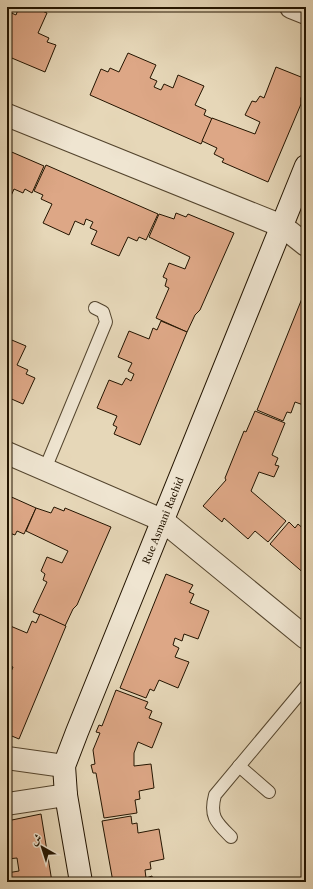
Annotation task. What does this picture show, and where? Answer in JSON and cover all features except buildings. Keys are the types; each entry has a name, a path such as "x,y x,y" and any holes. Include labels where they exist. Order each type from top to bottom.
{"street":[{"path":"291,7 306,13"},
{"path":"7,115 282,226 306,245"},
{"name":"Rue Asmani Rachid","path":"81,882 66,795 64,766 306,166"},
{"path":"7,453 162,520 306,638"},
{"path":"7,758 64,766"},
{"path":"7,804 66,795"}],"lane":[{"path":"45,469 106,322 103,312 95,308"},
{"path":"231,837 218,824 213,814 212,804 214,795 306,686"},
{"path":"239,766 269,792"}]}
